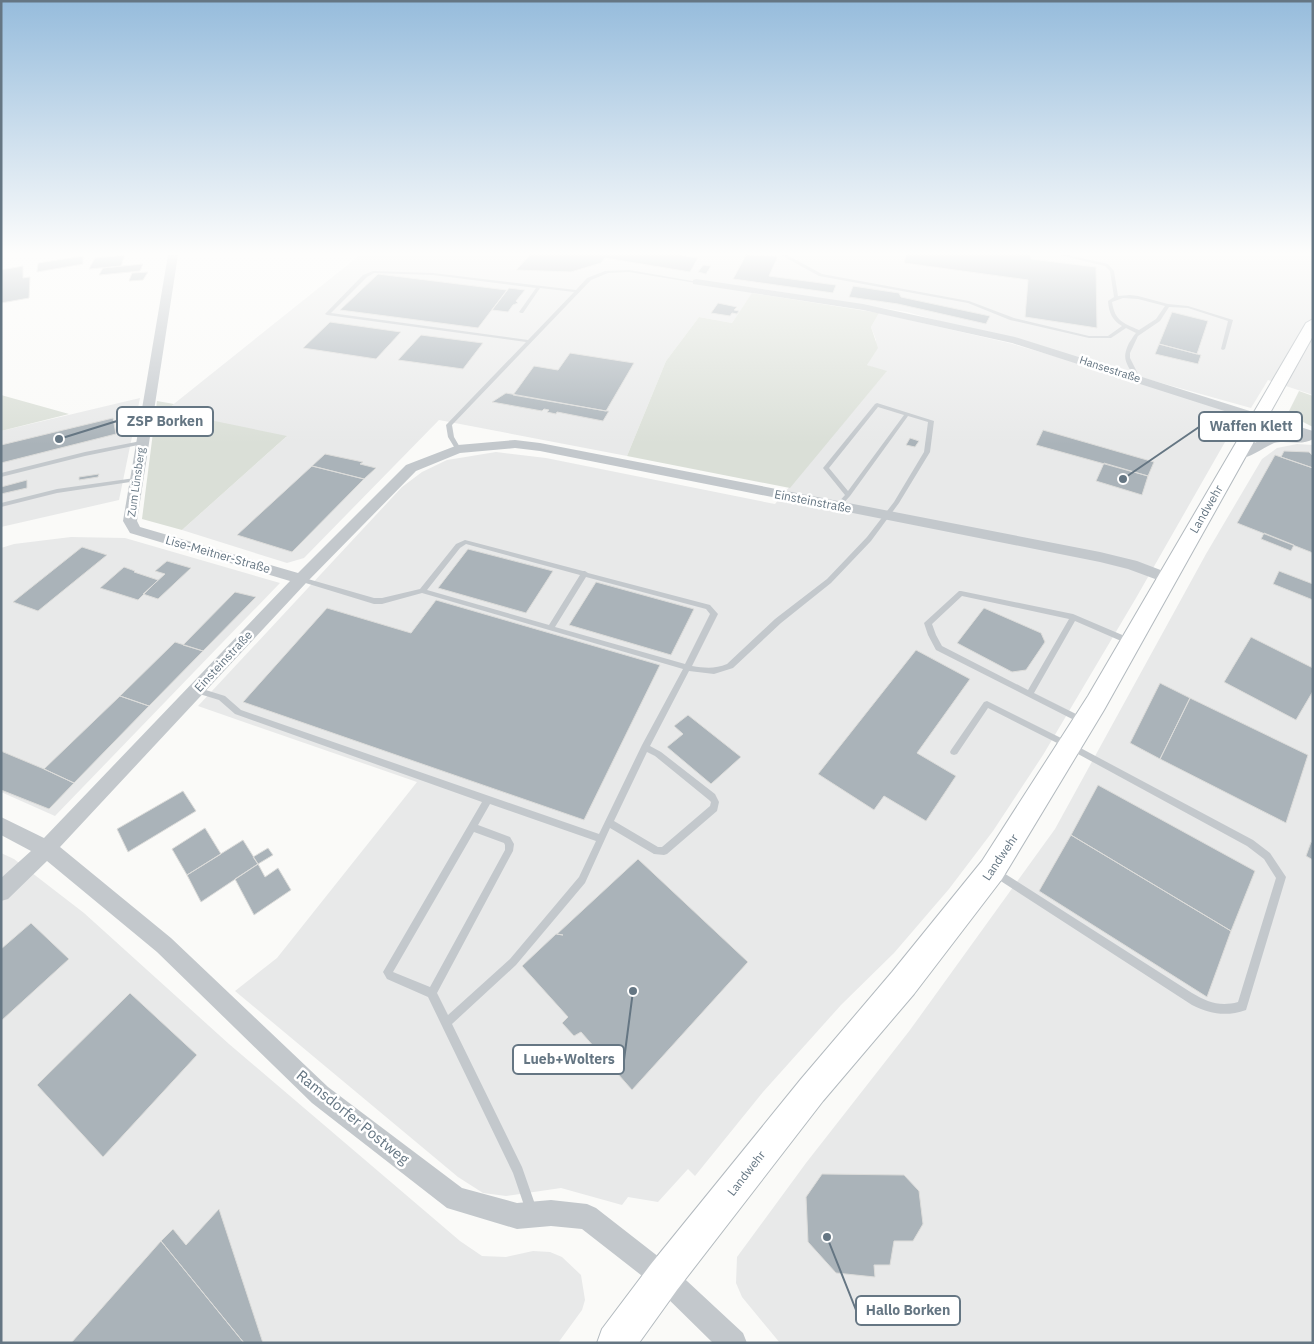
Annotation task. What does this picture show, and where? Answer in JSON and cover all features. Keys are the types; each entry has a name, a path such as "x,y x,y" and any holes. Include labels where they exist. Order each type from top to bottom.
{"main road":[{"name":"Landwehr","path":"616,1343 664,1277 812,1090 992,870 1070,746 1259,417 1308,339 1313,323"}],"street":[{"name":"Zum Lünsberg","path":"135,530 130,521 135,480 162,318"},
{"name":"Hansestraße","path":"919,318 1015,340 1259,417 1313,437"},
{"name":"Hansestraße","path":"1238,454 1274,439 1313,437"},
{"name":"Einsteinstraße","path":"1,892 46,849 301,579 411,468 458,449 487,445 515,444 532,446 1100,557 1132,565 1166,578"},
{"name":"Lise-Meitner-Straße","path":"135,530 301,579"},
{"name":"Ramsdorfer Postweg","path":"1,825 46,849 67,863 164,945 320,1095 456,1199 517,1216 551,1213 587,1217 664,1277 733,1343"}],"lane":[{"path":"355,318 527,341"},
{"path":"458,449 450,438 450,425 550,318"},
{"path":"1009,318 1089,337 1109,337 1126,326"},
{"path":"1114,318 1116,321 1139,332"},
{"path":"1137,378 1127,358 1127,353 1139,332 1160,318"},
{"path":"1223,318 1231,320 1223,349"},
{"path":"301,579 374,601 382,601 422,591 688,668 710,672 721,671 730,666 778,621 829,581 869,539 887,515 927,452 931,421 877,405 826,468 848,495"},
{"path":"838,506 907,414"},
{"path":"1,475 86,454 140,444"},
{"path":"1,505 57,491 135,480"},
{"path":"422,591 458,546 465,542 712,610 714,614 688,668 668,701 582,880 513,962 446,1023"},
{"path":"551,627 585,574"},
{"path":"1084,722 939,648 928,623 961,593 1073,617 1130,642"},
{"path":"1029,694 1073,617"},
{"path":"196,690 222,698 238,712 601,839"},
{"path":"954,752 987,704 1234,834 1267,856 1281,877 1242,1006 1224,1011 1204,1006 1188,998 992,870"},
{"path":"609,823 657,851 664,851 714,808 715,802 712,796 658,754 645,748"},
{"path":"488,800 388,972 390,976 432,993 518,1171 533,1216"},
{"path":"432,993 509,850 510,844 507,840 472,827"}],"shaded area":[{"path":"282,318 698,318 666,361 627,456 439,420 304,558 287,563 182,530 286,437 165,411"},
{"path":"698,318 732,323 736,318 876,318 871,327 878,348 867,365 887,371 790,488 627,456 666,361"},
{"path":"703,318 736,318 732,323"},
{"path":"876,318 899,318 1009,343 1133,379 1223,410 1232,415 1237,421 1136,598 1043,755 993,831 949,889 894,953 841,1005 763,1092 695,1176 688,1169 658,1202 628,1197 622,1205 561,1188 506,1196 483,1193 458,1177 235,991 277,958 417,782 198,706 402,487 422,472 447,460 496,452 546,458 775,504 886,372 867,365 876,340 871,327"},
{"path":"927,318 1313,318 1313,395 1268,380 1251,408"},
{"path":"1299,391 1313,396 1313,427 1291,416 1289,411"},
{"path":"1,395 69,414 1,431"},
{"path":"140,398 119,500 1,527 1,431"},
{"path":"157,401 174,404 166,411 287,436 182,530 142,519"},
{"path":"1297,444 1313,445 1313,1343 780,1343 742,1297 736,1283 737,1257 806,1163 910,1030 1055,829 1206,554 1262,459 1277,448"},
{"path":"71,537 125,538 280,583 55,816 1,792 1,548 14,544"},
{"path":"1,853 14,859 84,913 229,1044 460,1241 482,1256 506,1257 533,1251 550,1252 562,1257 581,1275 585,1300 582,1310 558,1343 1,1343"}],"building":[{"path":"399,318 486,318 478,328"},
{"path":"958,318 989,318 986,324"},
{"path":"1030,318 1097,318 1097,328"},
{"path":"1170,318 1195,318 1208,321 1197,354 1159,344"},
{"path":"330,322 401,332 376,359 303,348"},
{"path":"421,335 483,343 463,369 398,360"},
{"path":"1159,344 1201,355 1198,364 1155,354"},
{"path":"570,353 634,363 606,411 513,395 534,366 558,370"},
{"path":"506,393 609,411 603,421 557,412 556,414 547,412 549,410 544,409 542,411 492,402"},
{"path":"113,418 116,434 1,463 1,445"},
{"path":"1043,430 1154,462 1148,476 1036,445"},
{"path":"910,438 919,441 915,447 906,445"},
{"path":"1284,451 1309,452 1313,456 1313,468 1281,457"},
{"path":"325,454 363,462 360,464 376,468 364,479 312,466"},
{"path":"1275,455 1313,468 1313,553 1237,523"},
{"path":"1104,463 1148,476 1142,495 1096,481"},
{"path":"312,466 364,479 292,552 237,535"},
{"path":"99,474 98,477 79,480 79,477"},
{"path":"27,480 27,488 1,494 1,487"},
{"path":"1264,533 1294,545 1291,551 1261,539"},
{"path":"82,547 107,555 38,611 13,602"},
{"path":"468,549 553,571 526,613 438,588"},
{"path":"167,561 191,568 158,599 143,594 165,574 155,571"},
{"path":"124,567 158,580 138,600 100,588"},
{"path":"1279,571 1313,584 1313,600 1273,584"},
{"path":"596,582 694,609 671,655 569,625"},
{"path":"235,592 256,597 203,651 183,645"},
{"path":"436,600 660,665 584,820 243,702 327,608 411,633"},
{"path":"984,608 1041,633 1045,642 1026,670 1012,672 957,643"},
{"path":"1251,637 1313,668 1313,691 1296,720 1224,682"},
{"path":"175,642 203,651 149,706 120,696"},
{"path":"916,650 970,679 917,753 956,776 926,821 884,796 874,810 818,774"},
{"path":"1160,683 1190,698 1160,759 1130,743"},
{"path":"120,696 149,706 74,783 44,769"},
{"path":"1190,698 1308,755 1286,823 1160,759"},
{"path":"688,715 741,757 711,784 667,747 683,734 674,726"},
{"path":"1,751 74,783 49,809 1,790"},
{"path":"1098,785 1255,871 1231,931 1071,835"},
{"path":"183,791 196,811 128,852 117,829"},
{"path":"205,828 221,854 187,875 172,849"},
{"path":"1071,835 1231,931 1207,997 1039,891"},
{"path":"243,840 258,864 201,902 187,875"},
{"path":"1311,842 1313,843 1313,860 1306,856"},
{"path":"268,848 273,855 258,864 253,857"},
{"path":"638,859 748,962 632,1090 581,1032 574,1036 562,1023 568,1017 522,966 556,934 563,935 557,934"},
{"path":"258,864 265,877 278,868 291,890 254,915 235,879"},
{"path":"31,923 69,959 1,1021 1,949"},
{"path":"130,993 197,1055 103,1157 37,1085"},
{"path":"822,1174 904,1175 919,1191 923,1224 913,1241 894,1241 890,1265 874,1265 875,1277 836,1273 808,1242 806,1197"},
{"path":"219,1209 263,1343 244,1343 161,1241 173,1229 186,1245"},
{"path":"161,1241 244,1343 71,1343"}],"place":[{"name":"ZSP Borken","path":"59,439"},
{"name":"Waffen Klett","path":"1123,479"},
{"name":"Lueb+Wolters","path":"633,991"},
{"name":"Hallo Borken","path":"827,1237"}]}
